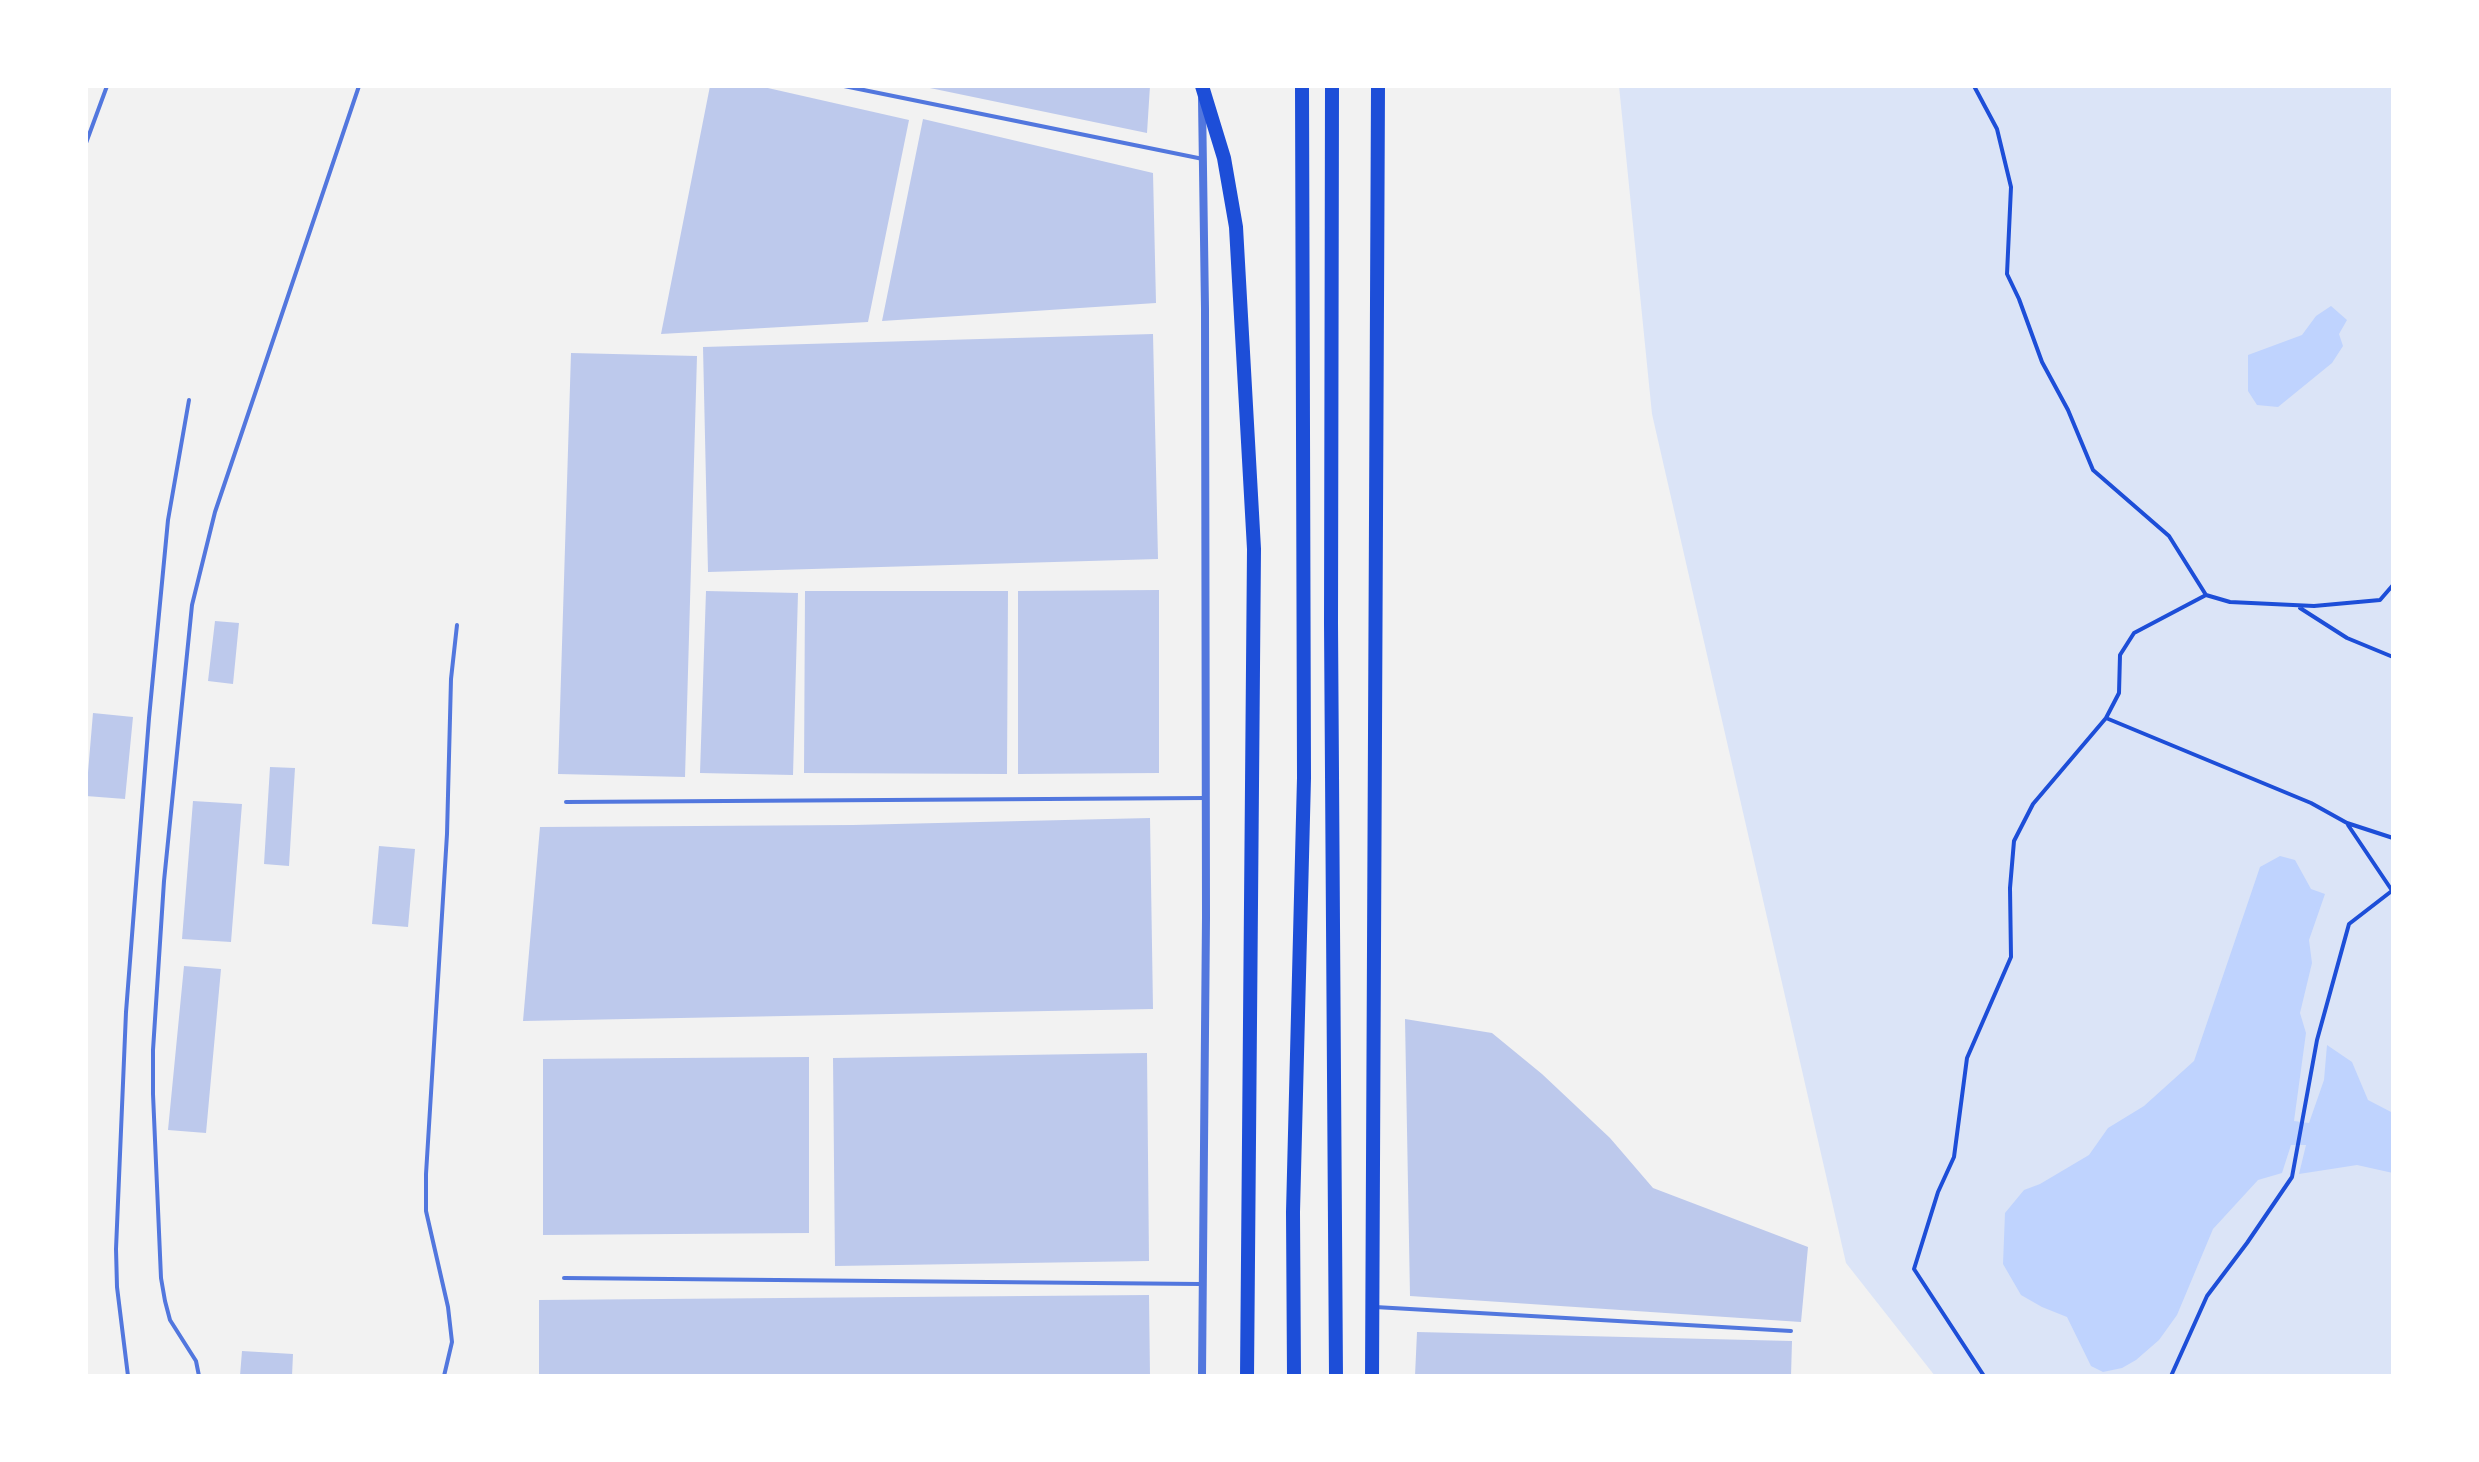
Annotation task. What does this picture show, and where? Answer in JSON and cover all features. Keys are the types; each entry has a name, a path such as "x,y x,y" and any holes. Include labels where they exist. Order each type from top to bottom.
{"main road":[{"path":"1202,86 1224,158 1236,227 1254,549 1247,1376"},
{"path":"1294,1376 1293,1212 1304,778 1302,86"},
{"path":"1332,86 1331,623 1336,1376"},
{"path":"1372,1376 1378,86"}],"street":[{"path":"1202,86 1206,798 1202,1376"}],"lane":[{"path":"86,143 107,86"},
{"path":"199,1376 196,1361 170,1320 161,1278 153,1079 164,881 192,605 232,459 359,86"},
{"path":"844,86 1203,159"},
{"path":"128,1376 117,1287 116,1249 126,1012 168,520 189,400"},
{"path":"444,1376 452,1342 448,1307 426,1211 426,1174 447,834 451,679 457,625"},
{"path":"566,802 1206,798"},
{"path":"564,1278 1203,1284"},
{"path":"1372,1307 1791,1331"}],"path":[{"path":"1974,86 1997,129 2011,187 2007,274 2042,362 2068,410 2093,470 2169,536 2206,595 2230,602 2298,607 2380,600 2393,585"},
{"path":"1984,1376 1914,1269 1938,1192 1954,1157 1967,1058 2011,957 2010,888 2014,841 2033,804 2106,718 2119,693 2120,655 2134,633 2206,595"},
{"path":"2298,607 2347,638 2393,657"},
{"path":"2106,718 2311,803 2347,823 2393,838"},
{"path":"2171,1376 2207,1296 2292,1177 2317,1040 2349,924 2392,890 2347,823"}],"shaded area":[{"path":"1619,86 2393,86 2393,1376 1935,1376 1846,1263 1652,414"}],"water":[{"path":"2331,306 2347,320 2339,334 2343,346 2332,363 2278,407 2257,405 2248,391 2248,355 2302,335 2316,316"},
{"path":"2280,856 2295,860 2311,889 2325,894 2309,940 2312,963 2300,1013 2306,1033 2294,1121 2309,1123 2324,1080 2327,1045 2352,1062 2368,1100 2393,1113 2393,1173 2357,1165 2299,1174 2306,1145 2291,1145 2282,1173 2258,1180 2213,1229 2177,1315 2159,1340 2122,1368 2103,1372 2091,1366 2067,1317 2021,1295 2003,1264 2005,1213 2024,1190 2089,1155 2108,1128 2144,1106 2194,1061 2260,867"}],"building":[{"path":"710,86 759,86 909,120 868,322 661,334"},
{"path":"1150,86 1147,133 925,87"},
{"path":"923,119 1153,173 1156,303 882,321"},
{"path":"1153,334 1158,559 708,572 703,347"},
{"path":"571,353 697,356 685,777 558,774"},
{"path":"1159,590 1159,773 1018,774 1018,591"},
{"path":"706,591 798,593 793,775 700,773"},
{"path":"805,591 1008,591 1007,774 804,773"},
{"path":"215,621 239,623 233,684 208,681"},
{"path":"93,713 133,717 125,799 86,796"},
{"path":"270,767 295,768 289,866 264,864"},
{"path":"193,801 242,804 231,942 182,939"},
{"path":"1150,818 1153,1009 523,1021 540,827 853,825"},
{"path":"379,846 415,849 408,927 372,924"},
{"path":"184,966 221,969 206,1133 168,1130"},
{"path":"1405,1019 1492,1033 1542,1074 1610,1138 1653,1188 1808,1247 1801,1322 1410,1296"},
{"path":"1147,1053 1149,1261 835,1266 833,1058"},
{"path":"809,1057 809,1233 543,1235 543,1059"},
{"path":"1149,1295 1150,1376 539,1376 539,1300"},
{"path":"1417,1332 1792,1341 1791,1376 1415,1376"},
{"path":"242,1351 293,1354 292,1376 240,1376"}]}
